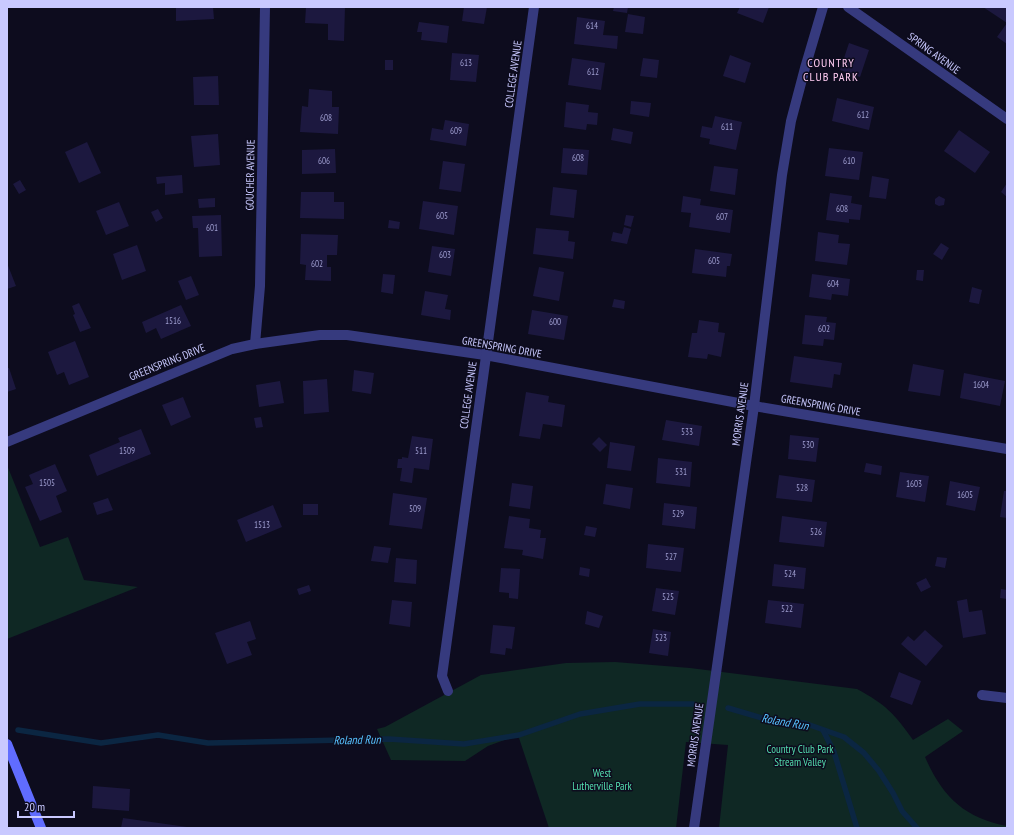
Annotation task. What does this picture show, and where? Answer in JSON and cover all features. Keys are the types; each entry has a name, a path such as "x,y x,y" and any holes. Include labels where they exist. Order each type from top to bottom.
{"main road":[{"path":"7,744 41,828"}],"street":[{"name":"GOUCHER AVENUE","path":"255,344 260,286 265,7"},
{"name":"COLLEGE AVENUE","path":"448,691 442,676 534,7"},
{"name":"MORRIS AVENUE","path":"694,828 754,406 782,175 804,68 823,7"},
{"name":"SPRING AVENUE","path":"848,7 1007,119"},
{"name":"GREENSPRING DRIVE","path":"7,442 232,349 255,344 320,335 347,335 485,355 754,406 1007,449"},
{"path":"982,695 1007,698"}],"green space":[{"path":"7,465 40,547 68,537 84,580 138,587 7,639"},
{"name":"Country Club Park Stream Valley","path":"615,662 690,668 857,689 889,710 901,723 913,740 948,719 963,731 925,757 932,771 947,794 956,803 978,817 1007,826 1007,828 719,828 728,745 686,742 676,828 549,828 518,735 488,746 465,761 391,760 377,729 385,727 481,675 566,663"}],"building":[{"path":"176,7 213,7 214,19 176,21"},
{"path":"306,7 345,7 344,41 328,40 328,24 305,23"},
{"path":"464,7 487,7 484,24 462,21"},
{"path":"614,7 628,7 627,13 613,11"},
{"path":"740,7 769,7 763,23 737,13"},
{"path":"983,7 1007,7 1007,23"},
{"path":"628,14 645,17 643,34 625,32"},
{"path":"577,17 605,21 603,35 618,36 617,49 574,44"},
{"path":"419,22 449,26 447,43 421,40 422,32 417,32"},
{"path":"1007,23 1007,44 997,37"},
{"path":"849,43 869,50 860,77 840,70"},
{"path":"452,53 479,55 476,82 450,80"},
{"path":"730,55 751,63 745,83 723,76"},
{"path":"572,58 605,63 601,90 568,85"},
{"path":"643,58 659,60 657,78 640,76"},
{"path":"385,60 393,60 393,70 385,70"},
{"path":"218,76 219,105 194,105 193,77"},
{"path":"309,89 332,91 332,107 339,107 338,134 300,132 302,106 308,107"},
{"path":"837,98 874,107 869,130 832,121"},
{"path":"631,101 651,103 649,117 630,114"},
{"path":"566,102 589,105 588,112 598,113 597,125 587,124 586,130 564,127"},
{"path":"715,116 742,122 736,150 709,144 710,139 700,137 702,126 712,128"},
{"path":"445,120 469,124 466,146 430,140 432,128 443,130"},
{"path":"613,128 633,132 631,144 611,140"},
{"path":"959,130 990,152 975,173 944,151"},
{"path":"218,134 220,165 194,167 191,136"},
{"path":"87,142 101,173 79,183 65,152"},
{"path":"563,148 589,150 587,175 561,173"},
{"path":"829,148 863,152 859,180 825,176"},
{"path":"335,149 336,173 302,174 302,150"},
{"path":"443,161 465,164 461,192 439,189"},
{"path":"714,166 738,169 735,195 710,191"},
{"path":"182,175 183,193 165,195 165,183 157,184 156,177"},
{"path":"872,176 889,179 886,199 869,197"},
{"path":"20,180 26,190 19,194 13,184"},
{"path":"1007,183 1007,197 1001,192"},
{"path":"553,187 577,190 574,218 550,215"},
{"path":"301,192 334,192 334,202 344,202 344,219 300,218"},
{"path":"830,193 852,196 851,203 862,205 860,220 849,219 849,223 826,220"},
{"path":"683,196 701,199 700,205 733,210 730,233 689,227 691,213 681,212"},
{"path":"939,196 945,199 944,205 939,206 935,204 935,199"},
{"path":"215,198 215,207 199,208 198,199"},
{"path":"423,201 458,206 454,235 419,229"},
{"path":"119,202 129,226 106,235 96,211"},
{"path":"158,209 163,218 156,222 151,212"},
{"path":"221,215 222,256 199,257 198,228 193,228 192,216"},
{"path":"626,215 634,216 631,227 624,225"},
{"path":"389,220 400,222 399,229 388,228"},
{"path":"624,227 631,229 627,244 611,241 613,232 622,234"},
{"path":"536,228 569,231 568,241 575,242 573,259 533,254"},
{"path":"818,232 839,235 838,243 850,244 847,265 815,261"},
{"path":"301,234 338,235 337,255 327,255 327,267 331,267 331,281 305,280 306,265 300,264"},
{"path":"941,243 949,248 942,260 933,254"},
{"path":"137,245 146,271 122,280 113,254"},
{"path":"432,246 455,249 451,276 428,272"},
{"path":"695,249 732,254 730,266 727,266 726,277 692,273"},
{"path":"7,263 16,286 7,289"},
{"path":"539,267 564,272 559,301 533,296"},
{"path":"917,270 924,270 923,281 916,280"},
{"path":"383,274 395,275 393,294 381,292"},
{"path":"812,274 850,279 848,296 832,294 831,300 809,297"},
{"path":"191,276 199,295 186,300 178,281"},
{"path":"972,287 982,290 979,304 969,302"},
{"path":"425,291 448,295 445,309 451,310 450,320 421,315"},
{"path":"614,299 625,301 624,309 612,307"},
{"path":"79,303 91,328 80,332 73,315 75,314 72,306"},
{"path":"181,305 191,326 161,339 156,328 146,333 142,322"},
{"path":"532,310 568,316 564,340 528,334"},
{"path":"805,315 827,317 826,322 836,323 834,340 824,339 823,346 802,344"},
{"path":"699,320 719,323 718,332 725,333 721,357 708,354 707,359 688,357 692,333 697,333"},
{"path":"75,341 89,377 69,385 64,372 57,375 48,352"},
{"path":"794,356 842,363 840,375 834,374 832,388 790,382"},
{"path":"913,364 944,370 940,396 908,391"},
{"path":"7,368 9,368 16,389 7,392"},
{"path":"354,370 374,373 371,394 352,391"},
{"path":"964,373 1005,381 1000,406 960,398"},
{"path":"327,379 329,412 304,414 303,381"},
{"path":"280,381 284,403 259,407 256,385"},
{"path":"526,392 549,396 548,402 565,405 562,427 543,424 540,439 519,436"},
{"path":"183,397 191,417 171,426 162,405"},
{"path":"261,417 263,427 256,428 254,418"},
{"path":"666,420 702,426 699,446 662,440"},
{"path":"141,429 151,454 97,476 89,455 120,442 118,438"},
{"path":"790,435 819,438 816,462 788,459"},
{"path":"412,436 433,439 429,470 414,468 412,483 400,481 402,468 397,468 398,459 402,459 402,457 408,458"},
{"path":"599,437 607,445 600,452 592,444"},
{"path":"610,442 635,446 631,471 607,468"},
{"path":"658,458 692,462 690,487 656,483"},
{"path":"866,463 882,466 881,475 864,472"},
{"path":"55,464 67,491 56,496 62,512 40,521 25,487 33,484 29,475"},
{"path":"900,472 929,476 925,502 896,497"},
{"path":"779,475 815,480 812,502 776,498"},
{"path":"950,481 980,487 975,511 946,505"},
{"path":"512,483 533,486 530,509 509,506"},
{"path":"606,484 633,488 630,509 603,504"},
{"path":"1004,491 1007,491 1007,518 1000,517"},
{"path":"393,493 427,498 422,529 389,525"},
{"path":"108,498 113,510 97,515 93,503"},
{"path":"664,503 697,507 695,529 662,525"},
{"path":"303,504 318,504 318,515 303,515"},
{"path":"273,505 282,527 246,542 237,520"},
{"path":"509,516 530,519 529,528 541,530 540,538 546,538 543,559 522,555 523,550 504,548"},
{"path":"782,516 827,522 824,547 779,542"},
{"path":"586,526 597,528 595,537 584,535"},
{"path":"648,544 684,548 681,572 646,568"},
{"path":"374,546 391,548 388,563 371,561"},
{"path":"937,557 947,558 945,568 935,566"},
{"path":"396,558 417,560 416,584 394,582"},
{"path":"774,564 806,568 804,589 772,586"},
{"path":"580,567 590,569 589,577 579,575"},
{"path":"501,568 520,569 518,599 509,598 509,593 499,592"},
{"path":"926,578 931,587 921,592 916,583"},
{"path":"309,585 311,591 299,595 297,589"},
{"path":"656,588 679,591 675,615 652,611"},
{"path":"1001,589 1007,590 1007,599 1000,598"},
{"path":"967,599 969,612 982,610 986,634 963,638 957,601"},
{"path":"392,600 412,602 410,627 389,624"},
{"path":"768,600 804,604 801,628 765,623"},
{"path":"587,611 603,616 599,628 585,624"},
{"path":"250,621 256,639 247,642 252,655 227,664 215,633"},
{"path":"493,625 515,627 512,649 506,648 505,655 490,653"},
{"path":"653,629 671,632 668,656 649,653"},
{"path":"925,630 943,646 926,666 901,644 908,636 914,641"},
{"path":"899,672 921,681 912,705 890,697"},
{"path":"93,786 130,789 129,811 92,808"},
{"path":"123,818 187,827 187,828 121,828"}],"waterway":[{"name":"Roland Run","path":"18,730 101,743 158,735 208,743 389,739 464,744 519,735 580,714 640,704 693,704"},
{"name":"Roland Run","path":"728,708 779,723 804,723 844,737 864,753 879,771 902,811 917,828"},
{"path":"823,730 834,752 857,828"}],"district":[{"name":"COUNTRY CLUB PARK","path":"831,70"}],"park label":[{"name":"West Lutherville Park","path":"602,779"}]}
